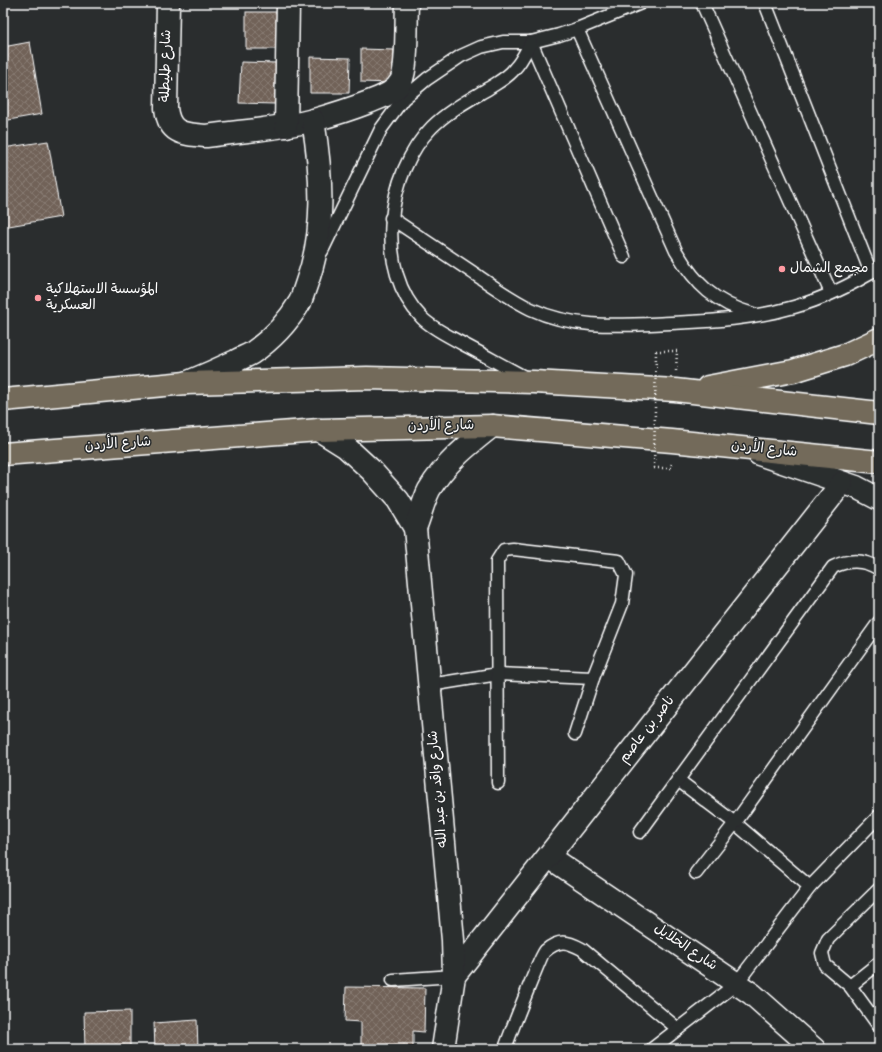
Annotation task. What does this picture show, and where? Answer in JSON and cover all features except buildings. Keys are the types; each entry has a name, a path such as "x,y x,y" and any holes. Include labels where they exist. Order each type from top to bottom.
{"highway":[{"path":"686,391 793,371 845,355 879,339"},
{"path":"3,400 186,383 367,378 534,382 686,391 879,413"},
{"name":"شارع الأردن","path":"3,454 319,430 492,426 742,448 879,462"}],"street":[{"name":"شارع طليطلة","path":"168,3 166,108 167,119 172,127 183,133 206,136 286,126"},
{"path":"288,3 286,126 313,120 355,107 392,92 397,87 404,75 407,3"},
{"path":"186,383 252,353 279,330 300,302 312,269 318,239 320,180 318,150 313,120"},
{"name":"شارع واقد بن عبد الله","path":"415,528 429,491 445,467 462,449 492,426"},
{"name":"شارع واقد بن عبد الله","path":"319,430 346,447 371,470 398,500 415,528 453,940 454,976 443,1049"},
{"path":"742,448 856,487 879,499"},
{"name":"ناصر بن عاصم","path":"454,976 842,483"},
{"name":"شارع الخلايل","path":"549,857 728,976 736,984 752,994 814,1049"}],"lane":[{"path":"312,269 381,129 403,99 427,79 461,56 481,47 504,42 530,42 577,29 641,3"},
{"path":"702,3 831,293"},
{"path":"391,218 505,294 531,309 560,319 589,325 619,326 715,321 758,316 795,307 831,293 875,270 765,3"},
{"path":"577,29 676,251 687,270 702,286 719,299 738,310 758,316"},
{"path":"530,42 515,69 504,79 449,112 431,128 416,147 404,168 396,193 391,218 392,242 400,284 409,302 422,318 438,330 534,382"},
{"path":"530,42 624,257"},
{"path":"498,782 497,561 504,550 513,549 619,561 626,575 622,604 592,678 575,734"},
{"path":"640,832 833,567 843,562 855,561 871,564 879,569"},
{"path":"696,873 735,823 879,622"},
{"path":"430,685 498,674 592,678"},
{"path":"678,780 735,823 810,888"},
{"path":"652,1049 736,984 810,888 879,816"},
{"path":"879,889 828,939 822,953 825,965 850,986 879,1026"},
{"path":"505,1049 544,952 558,943 569,942 582,949 678,1029"},
{"path":"850,986 879,963"},
{"path":"393,980 454,976"}],"path":[{"path":"671,468 654,468 656,351 676,351"}],"place":[{"name":"مجمع الشمال","path":"782,269"},
{"name":"المؤسسة الاستهلاكية العسكرية","path":"38,298"}]}
